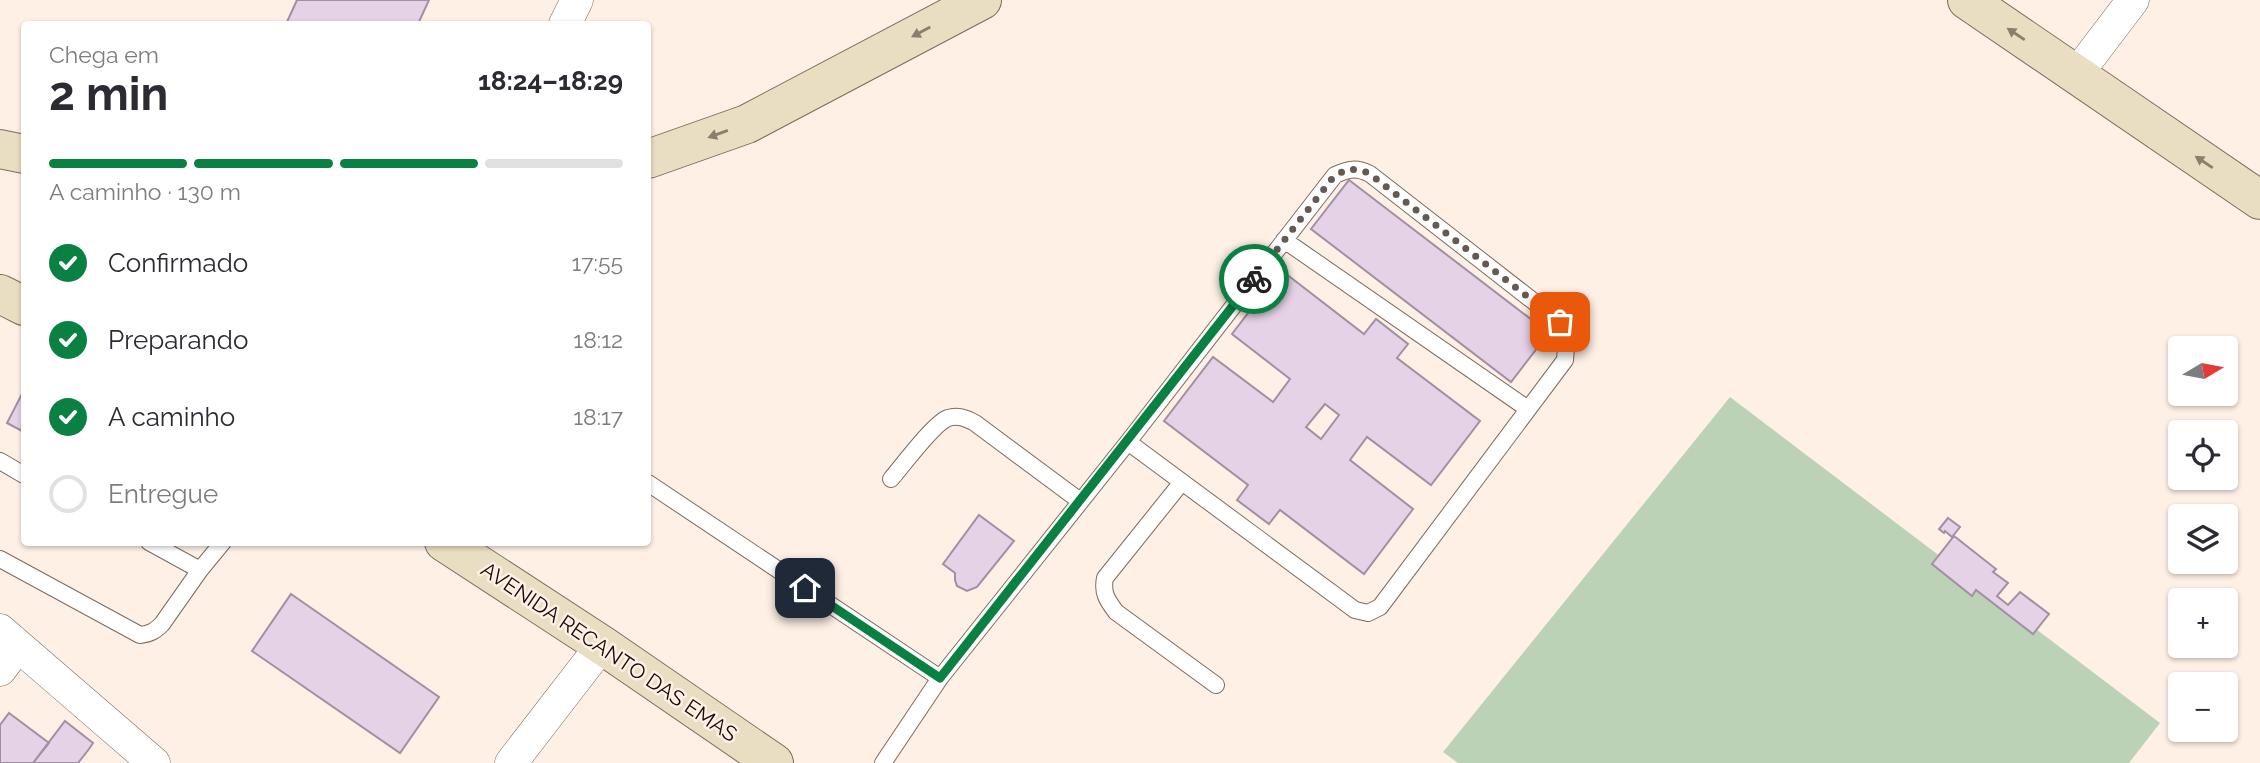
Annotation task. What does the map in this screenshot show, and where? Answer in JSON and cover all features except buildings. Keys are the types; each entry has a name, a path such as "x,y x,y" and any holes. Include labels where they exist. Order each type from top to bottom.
{"main road":[{"path":"651,158 747,124 982,0"},
{"path":"1967,0 2260,200"},
{"path":"0,149 21,153"},
{"path":"0,294 21,304"},
{"name":"AVENIDA RECANTO DAS EMAS","path":"456,546 484,555 602,645 774,763"}],"street":[{"path":"566,21 577,0"},
{"path":"2076,75 2133,0"},
{"path":"511,763 602,645"},
{"path":"6,649 154,763"}],"lane":[{"path":"883,763 940,678 1128,442 1335,175 1350,169 1359,169 1370,174 1560,322 1567,335 1565,360 1380,607 1368,613 1355,610 1128,442"},
{"path":"1284,240 1528,409"},
{"path":"891,479 937,426 948,418 963,416 1080,501"},
{"path":"0,461 21,473"},
{"path":"1182,482 1105,578 1103,589 1115,612 1216,685"},
{"path":"651,485 940,678"},
{"path":"156,546 200,570"},
{"path":"0,559 140,635 155,631 162,624 220,546"}],"green space":[{"path":"1730,397 2160,723 2129,763 1458,763 1443,752"}],"way so far":[{"path":"1254,279 1335,175 1350,169 1359,169 1370,174 1560,322"}],"route":[{"path":"805,588 940,678 1254,279"}]}
